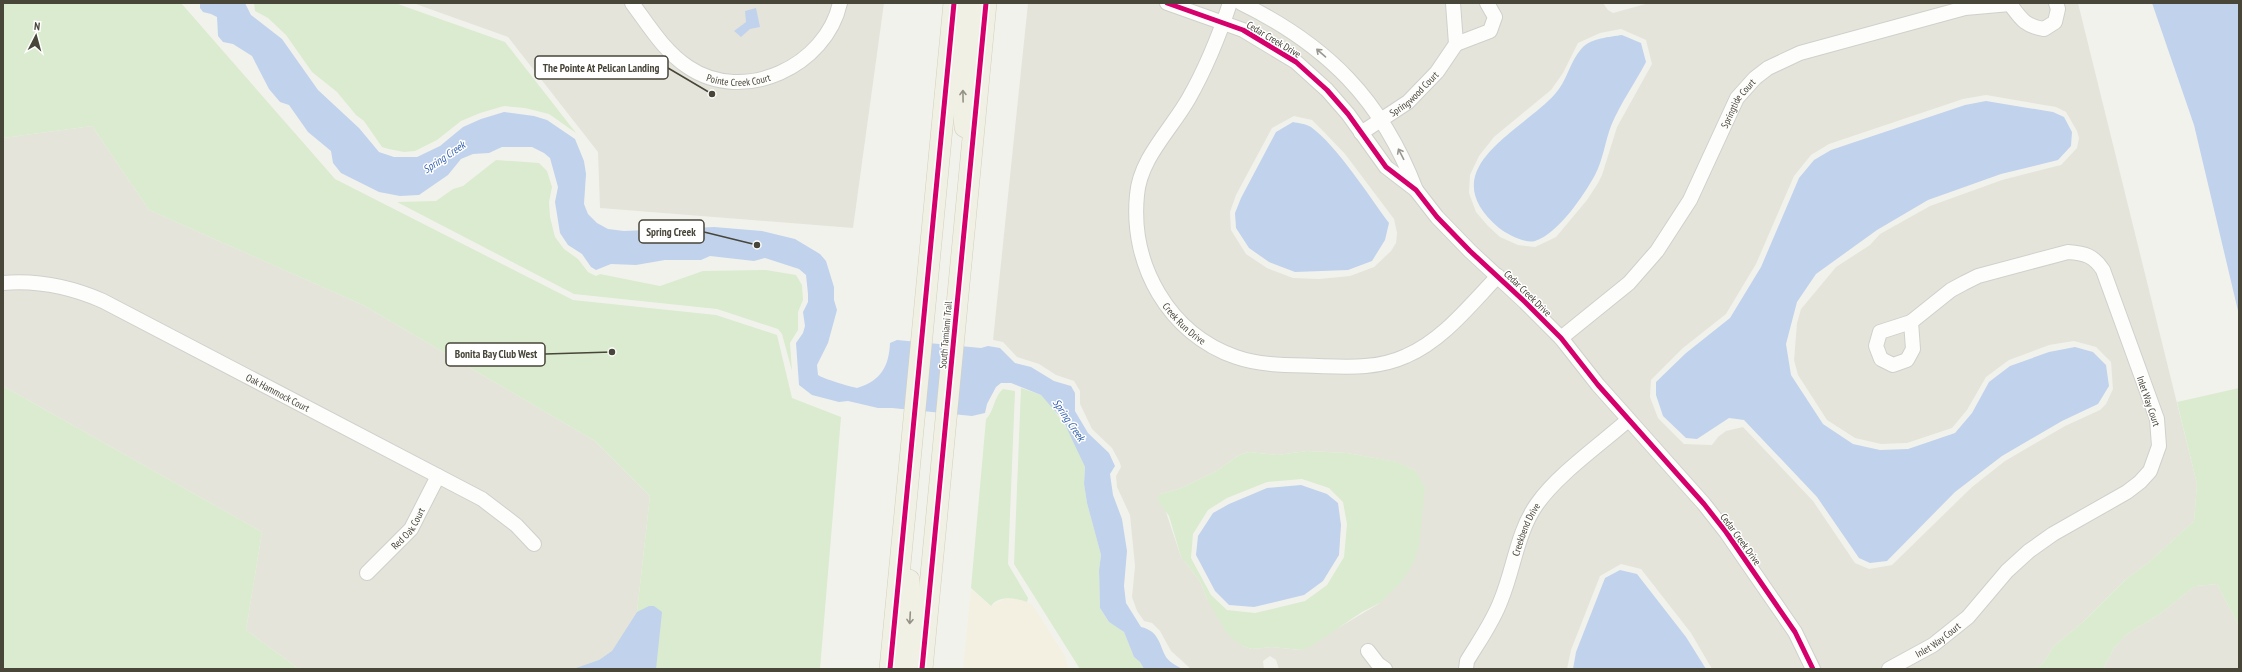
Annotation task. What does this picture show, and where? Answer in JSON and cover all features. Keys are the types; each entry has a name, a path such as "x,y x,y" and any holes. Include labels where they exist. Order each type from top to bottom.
{"main road":[{"path":"890,669 954,3"},
{"path":"969,3 962,95 969,177"},
{"name":"South Tamiami Trail","path":"922,669 986,3"},
{"path":"905,510 910,617 905,669"}],"street":[{"name":"Pointe Creek Court","path":"632,3 653,33 674,57 689,68 704,75 734,81 763,79 789,69 801,62 822,42 831,28 840,3"},
{"name":"Cedar Creek Drive","path":"1167,3 1224,22 1271,45 1296,62 1328,90 1386,167 1416,190 1437,216 1561,338 1628,420 1726,532 1795,632 1813,669"},
{"name":"Creek Run Drive","path":"1230,3 1224,22 1189,98 1153,152 1139,182 1136,196 1137,231 1144,264 1157,293 1175,317 1208,343 1223,352 1249,361 1267,364 1356,367 1373,365 1405,357 1432,341 1498,276"},
{"name":"Cedar Creek Drive","path":"1241,3 1289,29 1319,50 1362,93 1381,121 1406,164 1416,190"},
{"path":"1453,3 1456,44 1490,31 1495,17 1487,3"},
{"name":"Springtide Court","path":"1561,338 1629,283 1657,252 1690,200 1737,98 1755,78 1768,68 1800,53 1965,8 2011,4 2030,27 2044,29 2055,22 2058,9 2056,3"},
{"name":"Springwood Court","path":"1361,133 1381,121 1418,93 1437,72 1456,44"},
{"name":"Inlet Way Court","path":"1889,669 1933,644 1968,618 2007,571 2029,551 2053,534 2140,482 2150,471 2159,446 2157,419 2103,270 2095,258 2082,252 2068,252 1978,276 1951,290 1911,322"},
{"name":"Oak Hammock Court","path":"3,283 30,282 59,286 103,301 438,476 498,510 534,544"},
{"name":"Creekbend Drive","path":"1466,669 1468,661 1486,632 1501,601 1513,568 1522,534 1538,503 1567,473 1628,420"},
{"name":"Red Oak Court","path":"367,573 411,529 438,476"},
{"path":"1368,651 1378,664 1385,669"}],"shaded area":[{"path":"413,3 884,3 853,228 600,208 598,152 508,37"},
{"path":"1028,3 1603,3 1608,10 1613,13 1649,3 2078,3 2197,484 2194,521 2149,562 2125,580 2083,622 2054,646 2043,663 2036,669 1712,669 1691,633 1641,569 1621,564 1600,576 1571,650 1567,669 1279,669 1276,660 1270,656 1263,661 1264,669 1191,669 1171,651 1160,631 1152,623 1144,621 1137,611 1132,597 1135,566 1130,515 1117,487 1116,476 1121,467 1120,463 1112,448 1092,429 1080,404 1080,391 1074,381 1056,375 1039,364 1017,357 1003,342 993,340","holes":["1621,29 1646,40 1652,64 1617,127 1602,175 1587,200 1556,237 1535,247 1518,245 1500,237 1476,212 1469,193 1470,175 1479,156 1494,137 1551,90 1563,73 1578,43 1600,33","1986,95 2056,107 2066,112 2077,131 2079,138 2077,148 2061,165 2002,180 1930,206 1880,234 1870,245 1836,267 1801,309 1797,323 1794,360 1798,375 1827,420 1855,438 1881,444 1907,443 1952,428 1967,410 1986,377 2009,360 2049,345 2074,341 2096,347 2111,362 2113,389 2106,404 2100,410 2065,426 2005,461 1972,487 1892,565 1869,569 1855,563 1813,501 1743,427 1726,431 1718,437 1712,445 1684,444 1658,418 1650,397 1651,380 1683,348 1726,314 1756,264 1794,176 1811,155 1829,144 1963,99","1294,116 1312,120 1345,154 1394,219 1397,233 1396,243 1391,251 1374,267 1350,276 1319,279 1293,278 1267,268 1246,254 1231,230 1230,212 1236,195 1272,128","1307,451 1347,453 1396,462 1415,470 1380,603 1301,650 1272,647 1252,649 1242,646 1207,599 1200,581 1181,557 1160,494 1179,489 1215,472 1239,455 1249,452 1278,455"]},
{"path":"92,126 149,210 363,305 595,441 650,496 637,612 612,651 599,660 573,669 299,669 246,630 262,532 3,386 3,138"},
{"path":"2217,584 2239,626 2239,669 2103,669 2114,648 2127,634 2160,614 2195,586"},
{"path":"971,589 990,606 1004,599 1015,598 1032,604 1065,656 1068,669 963,669"}],"green space":[{"path":"3,3 181,3 335,179 573,300 716,315 777,335 792,398 841,417 820,669 573,669 599,660 612,651 637,612 650,496 595,441 363,305 149,210 92,126 3,138"},
{"path":"254,3 395,3 505,42 576,133 549,114 525,108 504,106 480,113 461,121 437,140 415,151 404,152 382,147 364,121 356,115 337,92 312,72 286,35 268,18 255,11"},
{"path":"496,160 539,163 547,171 552,187 549,202 550,217 555,237 564,249 578,259 588,272 596,276 600,274 660,286 703,271 766,270 796,275 802,285 803,300 798,312 798,330 790,343 792,371 782,334 778,329 717,309 574,294 397,202 436,201 453,189 463,186"},
{"path":"3,386 262,532 246,630 299,669 3,669"},
{"path":"1021,388 1041,395 1050,404 1070,433 1085,467 1084,484 1087,503 1101,555 1099,570 1100,608 1109,622 1124,632 1134,657 1140,662 1144,669 1080,669 1014,564"},
{"path":"2239,388 2239,626 2217,584 2195,586 2160,614 2127,634 2114,648 2103,669 2036,669 2043,663 2054,646 2083,622 2125,580 2149,562 2194,521 2197,484 2177,402"},
{"path":"1003,389 1015,391 1008,564 1028,598 1027,602 1008,598 998,600 991,606 971,588 986,419"},
{"path":"1307,451 1347,453 1397,462 1415,470 1425,487 1419,546 1413,564 1402,581 1380,603 1362,612 1310,647 1301,650 1272,647 1252,649 1242,646 1227,634 1207,599 1200,581 1181,557 1169,516 1157,500 1160,494 1179,489 1215,472 1239,455 1249,452 1278,455","holes":["1302,479 1329,488 1343,502 1347,524 1344,557 1327,585 1305,601 1255,613 1227,610 1211,595 1191,558 1193,534 1208,510 1227,498 1267,482"]}],"water":[{"path":"200,3 245,3 251,15 282,39 318,90 359,128 379,152 394,157 417,157 440,146 463,127 481,119 504,112 534,116 547,120 575,139 584,161 586,174 584,204 588,214 597,223 608,229 624,231 714,227 762,231 795,239 820,254 826,261 834,287 834,300 837,310 828,343 817,365 818,375 821,377 857,388 865,385 878,377 882,372 888,359 890,343 897,340 981,348 988,346 1000,348 1015,363 1031,367 1054,381 1071,386 1075,393 1075,411 1088,433 1109,453 1115,466 1110,474 1113,495 1122,519 1127,551 1124,586 1126,603 1141,627 1152,632 1158,639 1167,659 1182,669 1144,669 1140,662 1134,657 1124,632 1109,622 1100,608 1099,570 1101,555 1087,503 1084,484 1085,467 1063,420 1041,395 1011,383 1001,383 996,387 987,404 985,413 972,416 878,408 848,401 839,402 812,395 799,385 796,343 803,333 805,326 803,312 808,302 808,294 806,275 799,269 765,258 754,261 710,256 701,260 665,260 636,265 611,264 596,270 591,267 582,254 568,245 560,233 555,202 558,187 550,158 532,147 502,147 489,153 473,154 461,159 448,175 419,195 400,196 379,192 341,173 333,163 331,151 308,132 289,105 280,102 269,89 252,56 233,44 223,42 218,36 217,17 203,12 200,8"},
{"path":"2152,3 2239,3 2239,315 2194,125"},
{"path":"756,8 760,27 750,29 741,37 734,31 746,22 745,11"},
{"path":"1622,35 1641,43 1646,62 1611,126 1595,175 1570,213 1553,231 1544,237 1531,242 1516,238 1499,228 1480,207 1474,188 1477,170 1488,153 1555,94 1563,83 1574,59 1582,48 1595,40"},
{"path":"1986,101 2053,112 2064,117 2072,132 2071,146 2058,160 2001,174 1928,200 1877,230 1816,274 1797,302 1786,344 1791,375 1823,424 1853,444 1880,450 1908,449 1955,433 1972,413 1989,382 2010,366 2049,352 2075,347 2093,352 2106,365 2109,386 2098,404 2062,421 2002,456 1955,492 1887,561 1870,563 1859,558 1817,497 1744,420 1729,418 1697,439 1686,438 1663,416 1656,395 1656,382 1686,353 1730,318 1761,267 1799,178 1814,160 1831,150 1965,105"},
{"path":"1293,122 1311,127 1321,135 1342,159 1389,223 1385,240 1372,261 1348,270 1295,272 1269,262 1249,248 1236,228 1235,213 1241,198 1276,132"},
{"path":"1301,485 1327,494 1338,503 1341,525 1339,555 1323,581 1304,595 1254,607 1229,605 1215,591 1196,555 1198,536 1213,513 1229,504 1267,488"},
{"path":"1620,570 1637,574 1686,637 1706,669 1573,669 1576,652 1605,578"},
{"path":"649,606 654,606 662,612 656,669 573,669 599,660 612,651 637,612"}],"cycle path":[{"path":"890,669 954,3"},
{"path":"922,669 986,3"},
{"path":"1167,3 1243,30 1296,62 1327,90 1348,114 1386,167 1416,190 1437,217 1470,251 1561,338 1598,385 1704,504 1726,532 1795,632 1813,669"}],"place":[{"name":"The Pointe At Pelican Landing","path":"712,94"},
{"name":"Spring Creek","path":"757,245"},
{"name":"Bonita Bay Club West","path":"612,352"}]}
